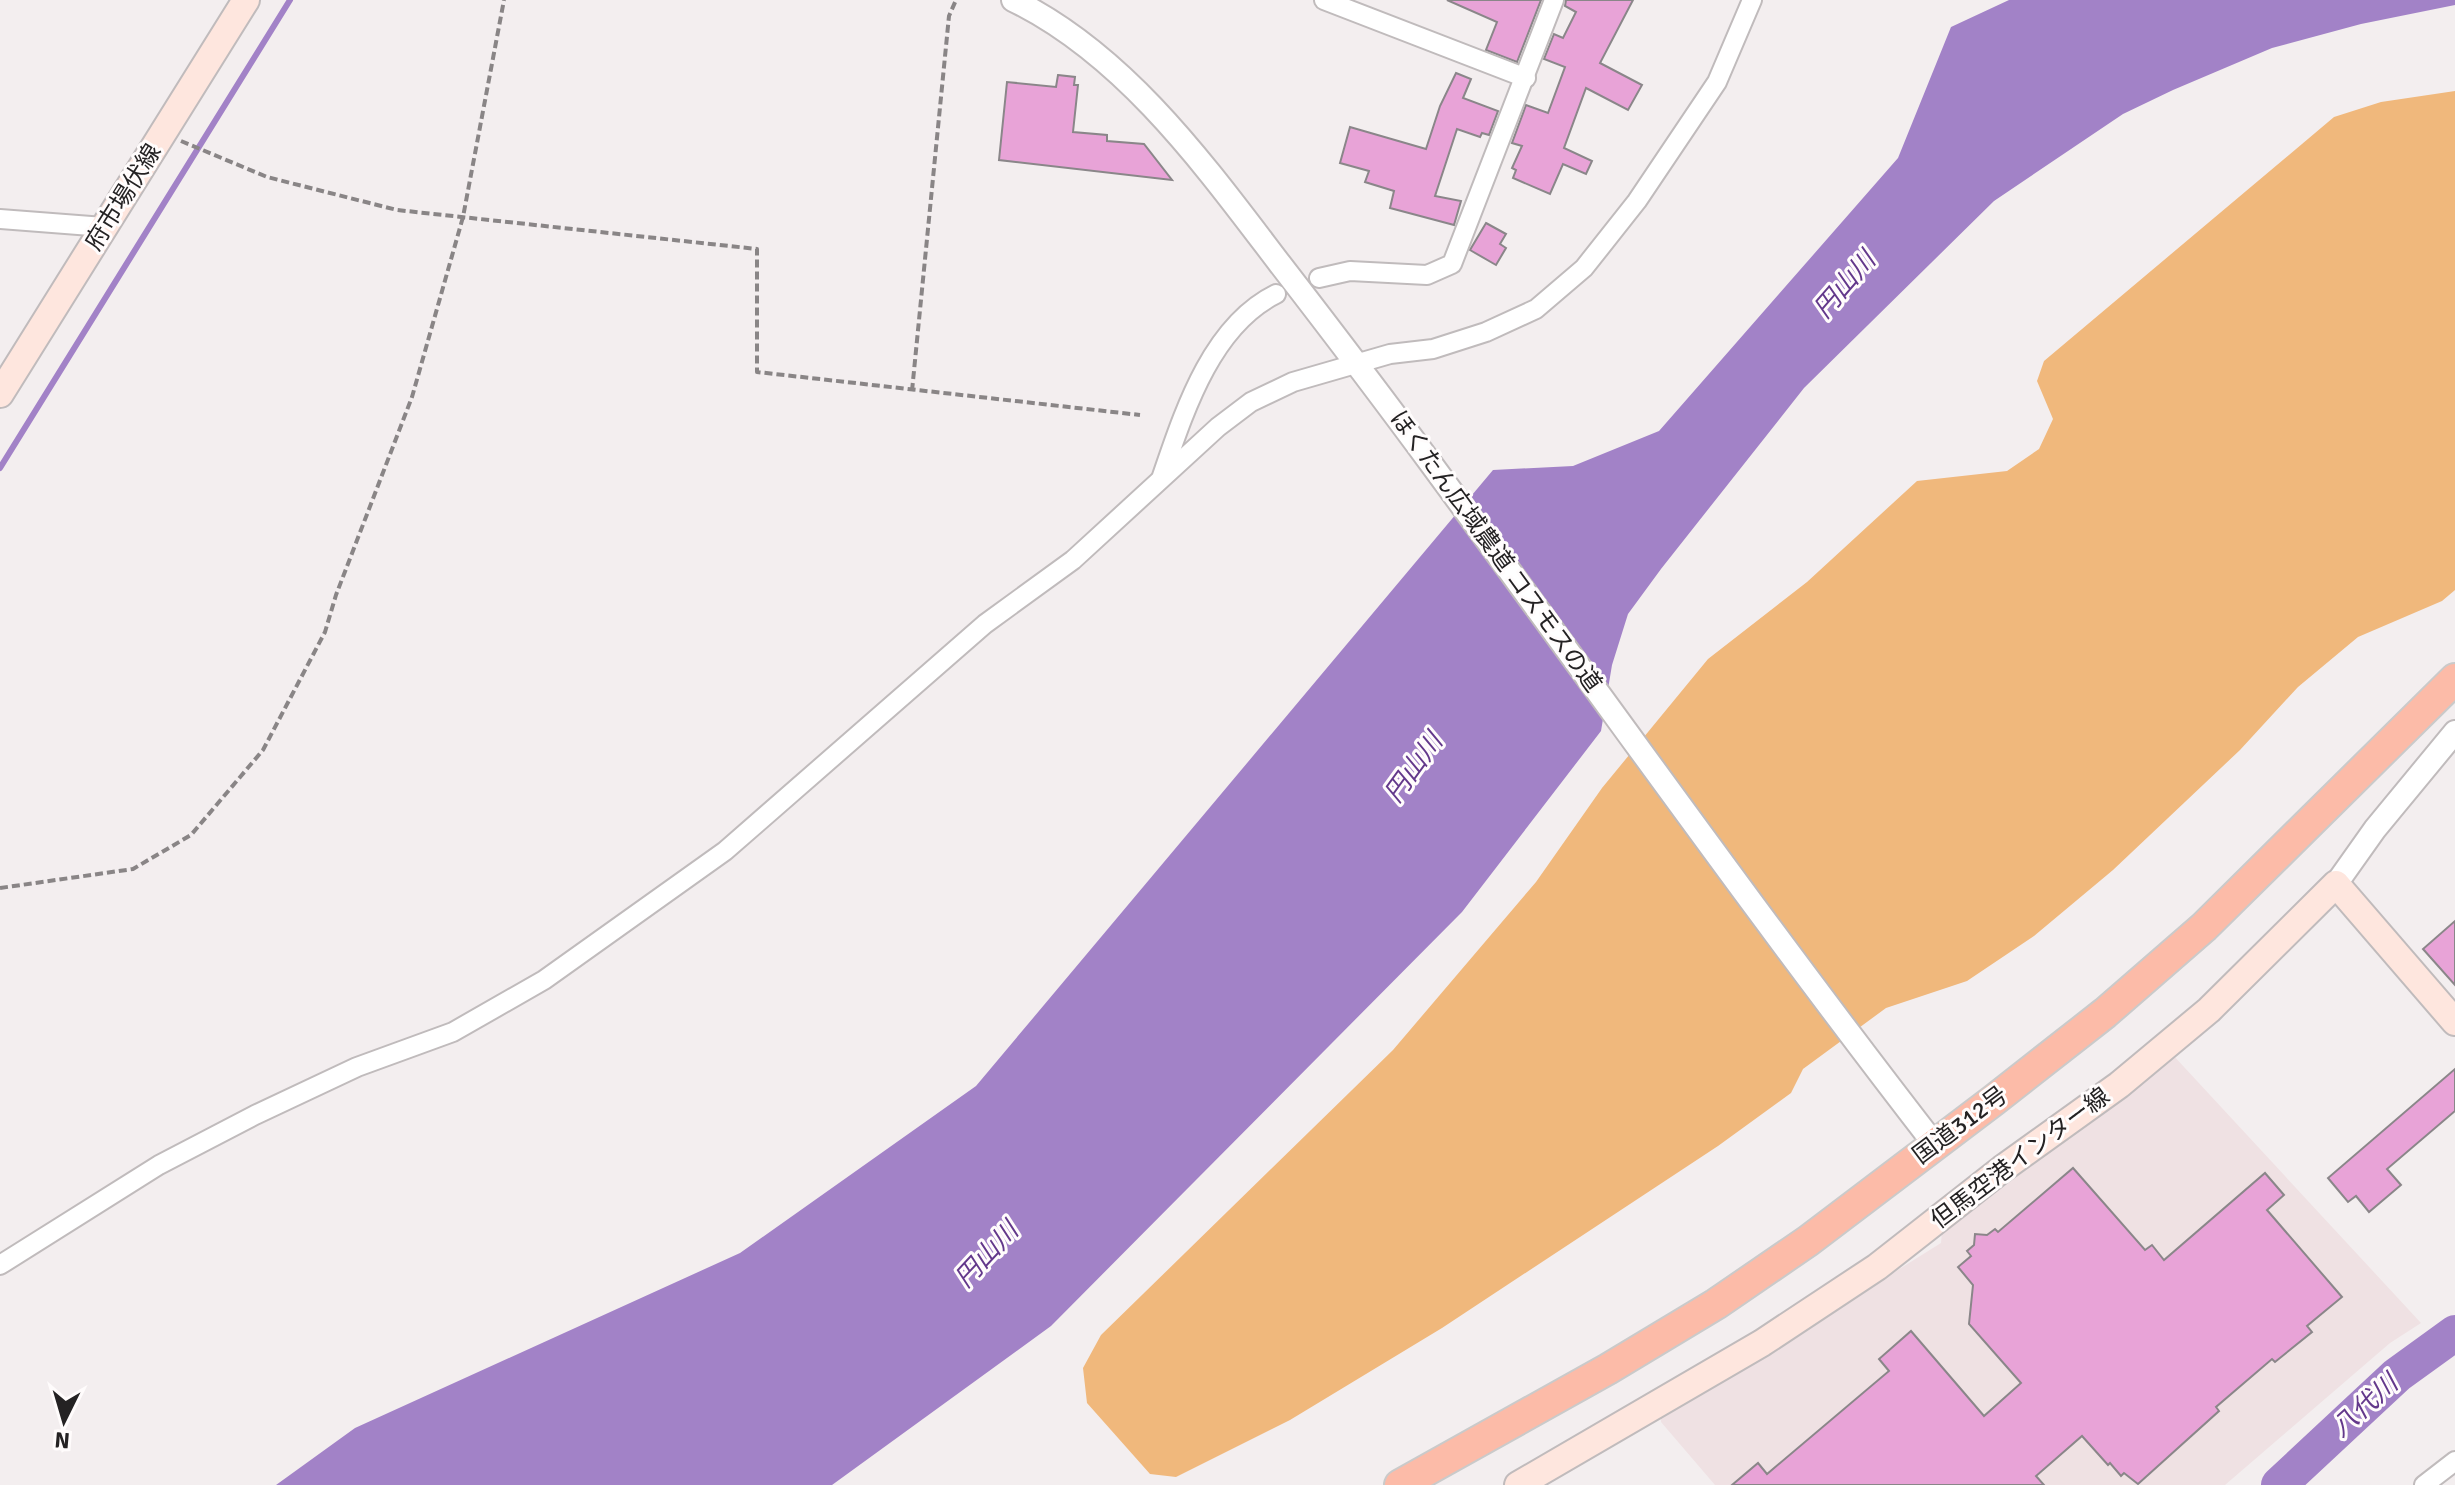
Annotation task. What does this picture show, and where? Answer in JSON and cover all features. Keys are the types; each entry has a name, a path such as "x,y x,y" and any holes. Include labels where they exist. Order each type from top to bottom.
{"highway":[{"name":"国道312号","path":"1400,1485 1608,1369 1716,1304 1808,1241 1935,1145 2105,1013 2204,927 2454,683"}],"main road":[{"name":"府市場伏線","path":"0,394 246,0"},
{"path":"2336,884 2455,1022"},
{"name":"但馬空港インター線","path":"1518,1485 1762,1343 1877,1267 2002,1169 2130,1076 2209,1010 2336,884"}],"street":[{"name":"ほくたん広域農道 コスモスの道","path":"1013,0 1040,13 1104,63 1179,136 1364,373 1935,1145"},
{"path":"1324,0 1526,78"},
{"path":"1319,278 1363,271 1427,275 1441,272 1452,264 1554,0"},
{"path":"0,1265 91,1205 241,1122 357,1067 453,1032 544,980 725,851 985,624 1073,560 1161,478 1251,402 1293,382 1364,373 1390,354 1433,349 1486,332 1536,309 1584,268 1637,201 1717,82 1752,0"},
{"path":"0,219 104,227"},
{"path":"1161,478 1195,394 1228,332 1246,312 1276,294"},
{"path":"2336,884 2375,829 2455,732"},
{"path":"2424,1485 2455,1461"}],"path":[{"path":"0,888 133,869 191,835 263,750 325,632 336,595 412,397 463,217 504,0"},
{"path":"912,391 949,16 956,0"},
{"path":"164,133 267,177 397,210 757,249 757,372 1140,415"}],"shaded area":[{"path":"2455,91 2455,590 2442,601 2358,637 2298,687 2240,750 2113,870 2034,936 1967,981 1886,1008 1803,1069 1791,1093 1718,1146 1442,1328 1290,1420 1176,1477 1150,1474 1087,1403 1083,1368 1101,1335 1393,1050 1536,882 1602,788 1708,659 1807,582 1917,481 2007,471 2039,449 2053,419 2037,381 2044,361 2334,117 2381,102"},
{"path":"2172,1054 2421,1323 2390,1343 2225,1485 1715,1485 1661,1422 1661,1418 1941,1243 1942,1231"}],"water":[{"name":"円山川","path":"2009,0 2455,0 2455,5 2361,24 2272,48 2173,90 2123,114 1994,201 1804,388 1661,569 1628,614 1612,665 1601,731 1462,912 1051,1326 832,1485 276,1485 355,1428 740,1253 976,1086 1493,470 1573,466 1659,431 1898,158 1951,27"}],"building":[{"path":"1447,0 1541,0 1517,62 1486,50 1497,22"},
{"path":"1566,0 1633,0 1600,63 1642,85 1628,110 1586,88 1564,148 1592,161 1586,174 1563,164 1550,194 1513,178 1516,170 1512,168 1522,146 1512,143 1526,105 1548,113 1565,67 1544,59 1554,34 1563,38 1576,12 1565,6"},
{"path":"1456,73 1471,79 1463,98 1498,111 1489,135 1482,133 1480,137 1457,129 1435,196 1461,201 1454,225 1390,208 1394,191 1365,182 1369,171 1340,163 1350,127 1426,149 1440,106"},
{"path":"1058,75 1075,77 1074,85 1078,85 1073,132 1107,135 1107,141 1144,144 1172,180 999,160 1007,82 1056,87"},
{"path":"1486,223 1506,234 1500,244 1506,248 1496,265 1470,250"},
{"path":"2455,921 2455,985 2423,949"},
{"path":"2455,1069 2455,1111 2387,1169 2401,1185 2369,1212 2356,1196 2348,1202 2328,1178"},
{"path":"2073,1168 2145,1250 2152,1245 2164,1260 2265,1173 2284,1195 2267,1210 2342,1297 2307,1326 2312,1332 2275,1362 2272,1359 2216,1407 2219,1411 2138,1484 2124,1473 2121,1476 2110,1463 2108,1465 2082,1436 2036,1476 2044,1485 1732,1485 1758,1463 1767,1474 1889,1371 1879,1359 1911,1331 1984,1416 2021,1383 1969,1324 1973,1285 1958,1267 1971,1256 1967,1251 1974,1245 1975,1234 1987,1235 1995,1229 1998,1232"}],"waterway":[{"path":"0,468 290,0"},
{"name":"八代川","path":"2279,1485 2397,1375 2455,1333"}]}
